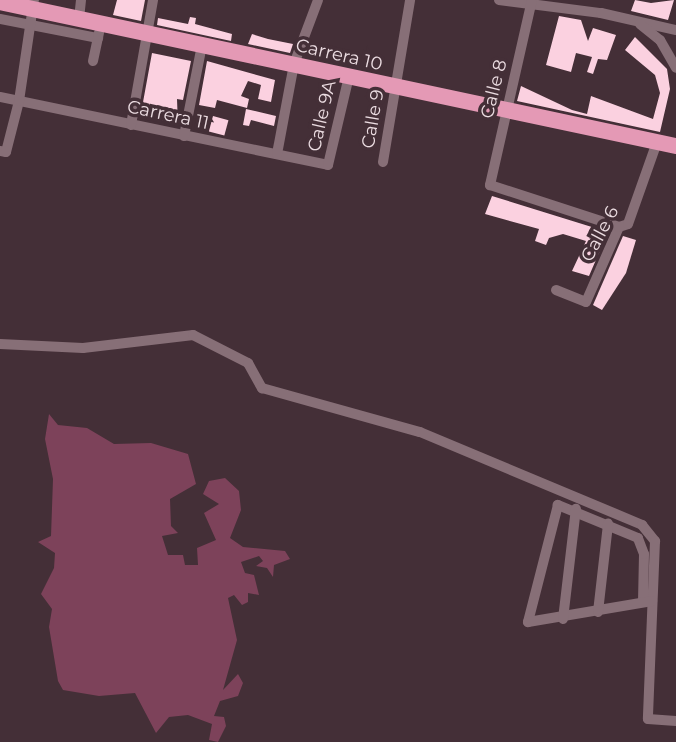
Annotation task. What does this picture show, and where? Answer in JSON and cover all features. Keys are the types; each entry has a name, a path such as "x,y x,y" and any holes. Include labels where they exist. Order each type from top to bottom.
{"highway":[{"name":"Carrera 10","path":"0,2 34,5 79,19 99,31 148,34 670,144"}],"street":[{"path":"79,19 81,0"},
{"path":"131,125 153,0"},
{"path":"277,154 293,64 318,0"},
{"name":"Calle 9","path":"383,162 410,0"},
{"path":"499,0 611,15 676,30"},
{"path":"592,12 597,0"},
{"name":"Calle 8","path":"532,3 490,185 620,228"},
{"path":"3,152 19,101 34,5"},
{"path":"611,15 654,34 676,68"},
{"path":"0,19 30,26 99,31 93,61"},
{"path":"184,136 202,45"},
{"name":"Calle 9A","path":"328,165 349,76"},
{"name":"Carrera 11","path":"0,97 328,165"},
{"name":"Calle 6","path":"556,290 586,302 620,228 628,224 670,144"},
{"path":"0,344 83,348 193,335 248,363 262,387 420,432 642,525 655,541 647,602"},
{"path":"647,602 563,619 527,620 558,505 576,509 631,533 642,545 647,602 648,719 676,721"},
{"path":"563,619 576,509"},
{"path":"598,612 608,524"}],"shaded area":[{"path":"49,414 58,425 87,428 114,444 151,443 188,454 196,484 170,499 171,526 178,533 162,536 168,555 183,555 185,565 198,565 197,548 216,540 204,513 219,504 203,494 209,481 225,478 239,491 241,510 230,538 243,547 285,551 290,559 274,565 273,577 267,568 256,566 263,561 259,556 241,562 245,573 254,575 259,595 248,593 248,602 242,605 234,595 228,598 237,640 223,690 238,674 243,683 238,696 220,701 214,716 224,717 226,726 218,742 209,740 212,724 188,715 169,717 156,733 135,693 99,696 63,690 58,681 49,627 52,609 41,594 54,568 55,553 38,542 51,536 53,479 45,439"}],"building":[{"path":"117,0 145,0 141,21 113,15"},
{"path":"635,0 651,3 674,0 668,20 631,11"},
{"path":"559,16 581,20 588,41 593,28 616,35 607,60 598,59 593,74 587,72 592,57 576,53 571,72 546,65"},
{"path":"190,17 196,18 195,24 232,34 231,41 157,25 158,18 188,24"},
{"path":"252,34 293,44 290,53 248,44"},
{"path":"635,37 667,69 670,89 660,132 517,101 521,86 572,110 587,114 591,96 653,119 660,93 655,75 625,50"},
{"path":"152,53 191,61 183,100 177,99 178,126 141,113"},
{"path":"207,61 275,80 271,102 258,99 261,85 248,81 241,96 249,99 247,108 217,100 215,108 199,105"},
{"path":"246,109 276,116 274,126 251,120 249,126 243,125"},
{"path":"213,116 228,120 224,136 209,131"},
{"path":"492,196 608,232 589,276 572,271 586,241 563,234 549,238 546,245 535,241 539,229 485,214"},
{"path":"623,236 636,240 626,273 602,310 593,305"}]}
